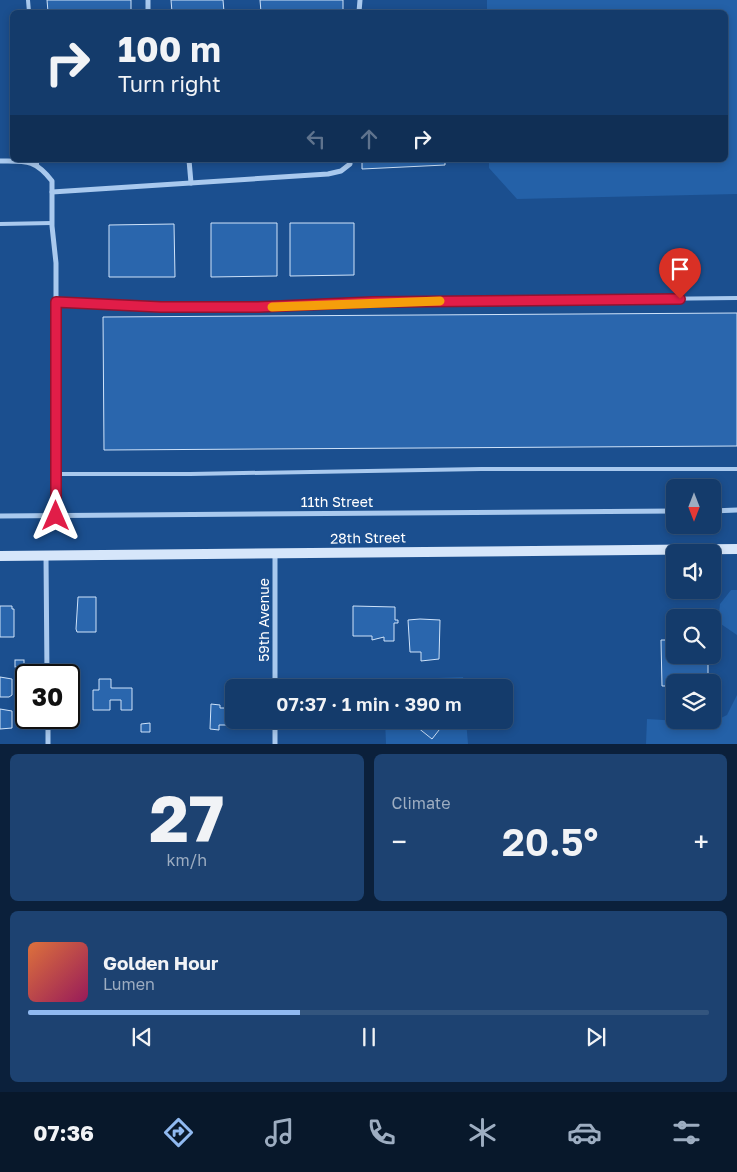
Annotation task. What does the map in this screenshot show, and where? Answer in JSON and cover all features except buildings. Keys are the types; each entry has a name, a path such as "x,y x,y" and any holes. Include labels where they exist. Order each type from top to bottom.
{"main road":[{"name":"28th Street","path":"0,556 737,549"}],"street":[{"path":"189,162 191,183"},
{"path":"52,192 328,174 341,171 350,162"},
{"path":"37,163 52,181 52,222 56,263 56,516"},
{"path":"721,510 737,510"},
{"name":"11th Street","path":"0,516 666,511"},
{"name":"59th Avenue","path":"275,553 275,679"},
{"path":"46,556 47,664"},
{"path":"48,729 48,744"},
{"path":"275,729 275,744"}],"lane":[{"path":"0,224 52,222"},
{"path":"56,302 161,307 258,307 383,302 737,298"},
{"path":"56,474 190,474 481,469 737,469"}],"shaded area":[{"path":"487,0 737,0 737,194 517,199 489,168 489,162 728,162 728,10 487,10"},
{"path":"731,590 737,590 737,635 721,624 720,604"},
{"path":"463,677 463,679 410,679"},
{"path":"737,695 737,744 646,744 647,719 666,720 666,729 721,729 721,718 727,715"},
{"path":"385,729 467,729 468,744 386,744"}],"slow traffic":[{"path":"272,307 440,301"}],"route":[{"path":"56,516 56,302 161,307 258,307 373,302 680,299"}]}
